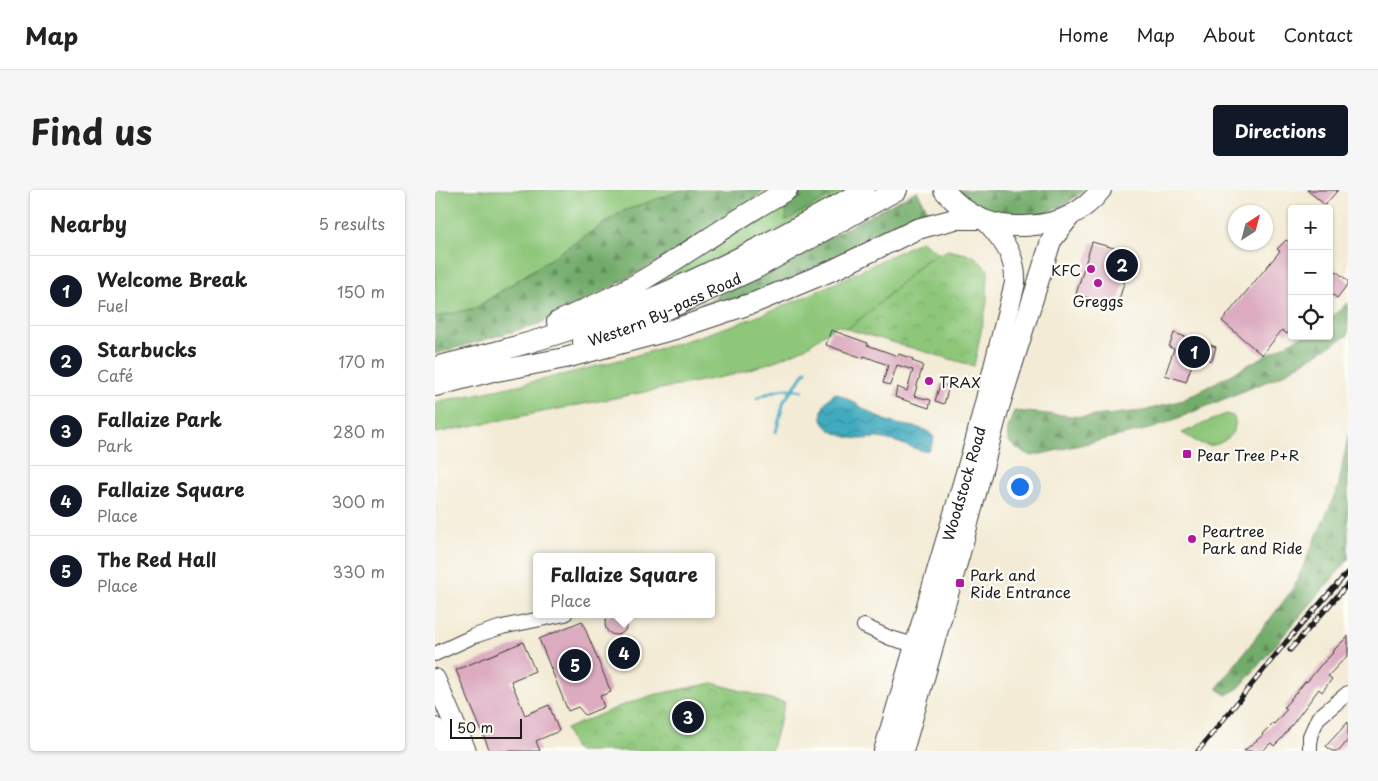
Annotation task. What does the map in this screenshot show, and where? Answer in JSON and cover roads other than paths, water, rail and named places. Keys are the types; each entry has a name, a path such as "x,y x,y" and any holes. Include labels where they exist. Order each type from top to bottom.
{"highway":[{"path":"757,206 777,190"},
{"path":"496,361 653,274 757,206 787,190"},
{"path":"824,222 865,190"},
{"path":"824,222 897,190"},
{"path":"944,190 967,211 984,220 1005,226 1029,226 1070,216 1101,190"},
{"name":"Woodstock Road","path":"884,751 963,542 999,407 1051,241 1070,216"},
{"path":"496,361 565,358 675,329 756,302 833,270 917,229 955,219 984,220"},
{"name":"Woodstock Road","path":"903,751 925,643 1015,283 1016,269 1013,258 1003,242 984,220"},
{"name":"Western By-pass Road","path":"435,386 679,286 824,222"},
{"name":"Western By-pass Road","path":"435,367 496,361"},
{"path":"435,679 466,751"},
{"path":"435,728 445,751"}],"street":[{"path":"435,654 474,636 502,626 544,618"},
{"path":"1311,751 1310,736 1319,718 1348,693"}],"water":[{"path":"836,393 885,420 926,430 934,437 933,443 929,450 923,451 889,440 877,438 856,439 829,429 824,424 822,411 825,403"}],"waterway":[{"path":"776,432 784,401 806,371"},
{"path":"757,398 779,390 802,391"}],"railway":[{"path":"1198,751 1286,642 1348,572"},
{"path":"1290,650 1348,584"}],"place":[{"name":"Starbucks","path":"1122,265"},
{"name":"KFC","path":"1091,269"},
{"name":"Greggs","path":"1098,283"},
{"name":"Welcome Break","path":"1194,352"},
{"name":"TRAX","path":"929,381"},
{"name":"Pear Tree P+R","path":"1187,454"},
{"name":"Peartree Park and Ride","path":"1192,539"},
{"name":"Park and Ride Entrance","path":"960,583"},
{"name":"Fallaize Square","path":"624,653"},
{"name":"The Red Hall","path":"575,665"},
{"name":"Fallaize Park","path":"688,717"}]}
